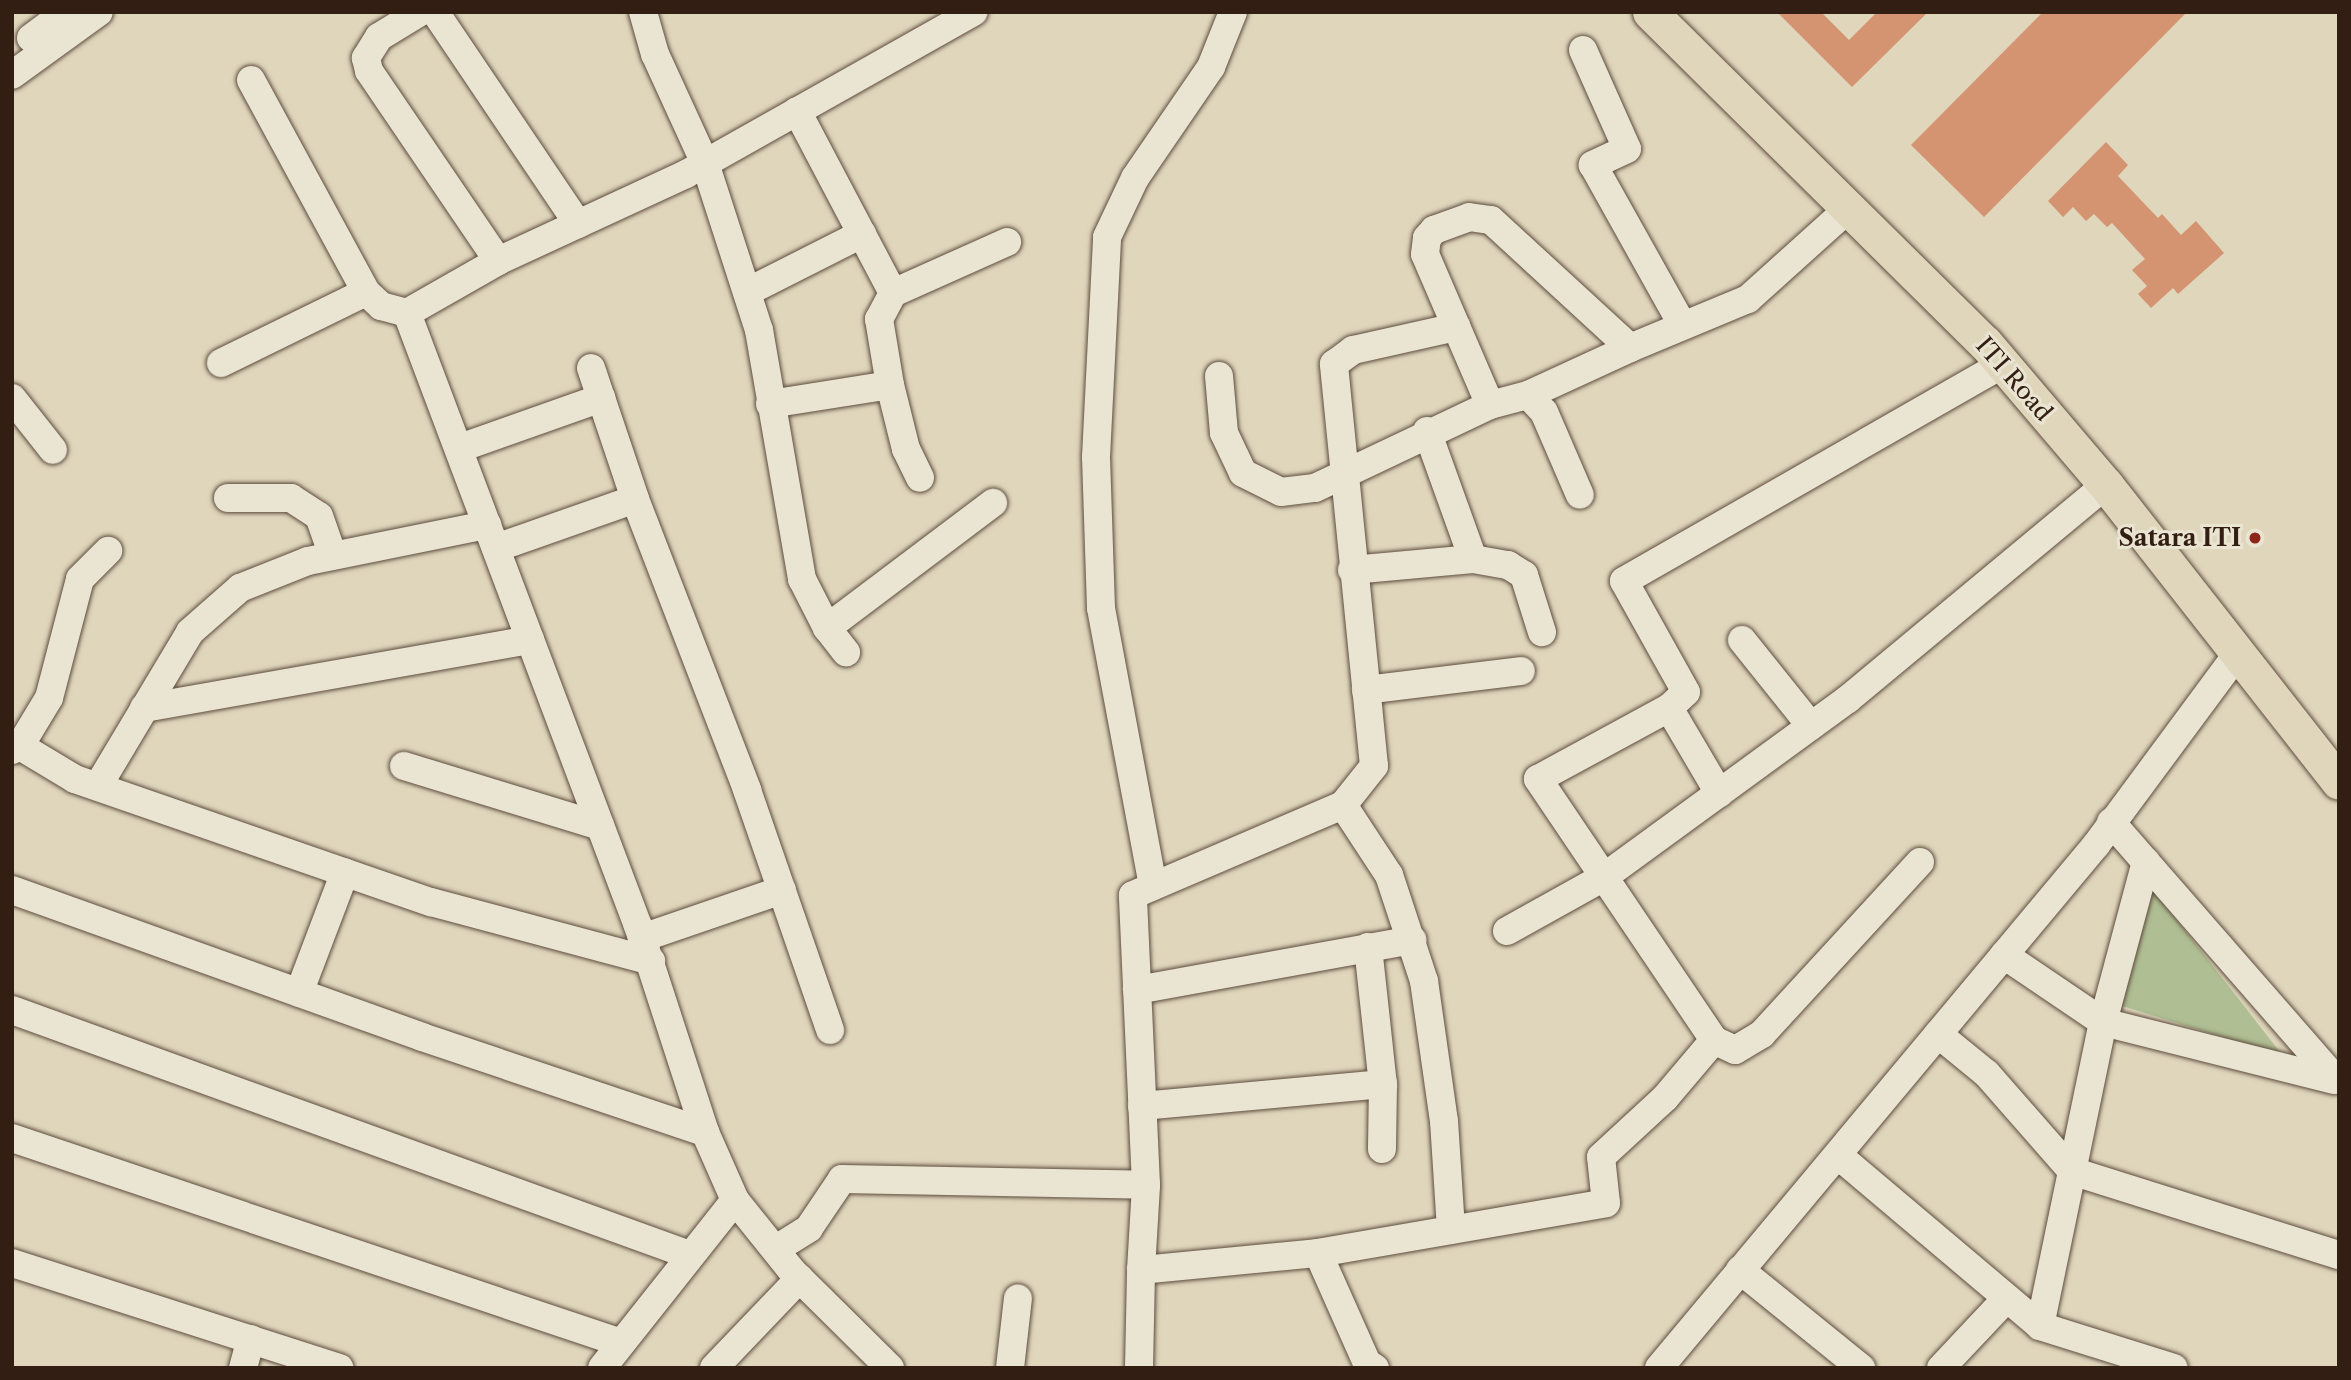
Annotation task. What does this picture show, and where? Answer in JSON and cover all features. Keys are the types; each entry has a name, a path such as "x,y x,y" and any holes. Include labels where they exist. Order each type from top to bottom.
{"main road":[{"name":"ITI Road","path":"1650,12 2003,364 2106,485 2339,782"}],"street":[{"path":"12,53 66,12"},
{"path":"12,75 99,12"},
{"path":"420,12 379,37 366,58 369,71 498,261"},
{"path":"435,12 578,224"},
{"path":"643,12 655,54 705,163 759,330 795,555 810,600 846,652"},
{"path":"251,80 366,292 381,306 407,313 498,261 705,163 973,12"},
{"path":"1153,886 1101,608 1096,457 1108,237 1135,178 1211,67 1233,12"},
{"path":"1583,50 1627,149 1593,165 1683,326"},
{"path":"797,111 893,293"},
{"path":"1219,376 1224,433 1243,473 1264,486 1291,493 1343,476 1427,431 1490,405 1528,395 1630,348 1748,299 1849,208"},
{"path":"1490,405 1424,246 1434,230 1480,216 1491,220 1630,348"},
{"path":"747,292 862,234"},
{"path":"919,478 906,449 890,385 878,319 893,293 1007,242"},
{"path":"221,363 366,292"},
{"path":"407,313 646,949 705,1132 734,1200 800,1278 890,1368"},
{"path":"1139,1368 1146,1185 1133,895 1343,805 1374,766 1352,570 1334,364 1338,357 1353,350 1456,327"},
{"path":"1920,862 1762,1034 1735,1050 1714,1040 1538,779 1669,708 1686,691 1624,581 2003,364"},
{"path":"592,368 635,499 782,890 830,1030"},
{"path":"770,404 890,385"},
{"path":"1528,395 1544,412 1580,495"},
{"path":"12,398 53,450"},
{"path":"460,449 601,398"},
{"path":"1427,431 1473,559"},
{"path":"1507,931 1604,877 1811,726 2106,485"},
{"path":"228,498 291,498 319,516 333,556"},
{"path":"98,786 190,632 216,605 240,587 333,556 491,537 635,499"},
{"path":"827,628 993,503"},
{"path":"108,551 80,579 49,698 16,748 75,779 431,902 646,949 782,890"},
{"path":"1352,570 1473,559 1508,565 1524,575 1542,632"},
{"path":"144,708 530,639"},
{"path":"1742,640 1811,726"},
{"path":"1659,1368 1740,1269 1839,1156 2004,955 2111,822 2238,653"},
{"path":"1366,690 1521,671"},
{"path":"1669,708 1719,793"},
{"path":"404,766 600,826"},
{"path":"1343,805 1389,875 1424,981 1444,1121 1451,1230"},
{"path":"2111,822 2336,1081"},
{"path":"2040,1326 2103,1023 2146,862"},
{"path":"299,993 345,872"},
{"path":"12,890 299,993 705,1132"},
{"path":"1138,990 1412,940"},
{"path":"1368,947 1382,1084 1382,1149"},
{"path":"2004,955 2103,1023 2336,1081"},
{"path":"12,1010 690,1255"},
{"path":"1938,1034 1987,1074 2072,1171 2339,1255"},
{"path":"1141,1270 1318,1253 1606,1203 1601,1157 1665,1098 1714,1040"},
{"path":"1142,1106 1382,1084"},
{"path":"12,1138 621,1343"},
{"path":"1839,1156 2040,1326 2174,1368"},
{"path":"776,1250 809,1228 842,1179 1146,1185"},
{"path":"602,1368 734,1200"},
{"path":"1318,1253 1367,1363 1375,1368"},
{"path":"12,1263 340,1368"},
{"path":"1740,1269 1861,1368"},
{"path":"714,1368 800,1278"},
{"path":"1010,1368 1018,1298"},
{"path":"1941,1368 2007,1298"},
{"path":"243,1368 251,1339"}],"green space":[{"path":"2148,883 2283,1056 2119,1005"}],"building":[{"path":"1777,12 1821,12 1849,40 1877,12 1928,12 1852,87"},
{"path":"2043,12 2187,12 1984,217 1911,145"},
{"path":"2106,142 2128,165 2118,176 2158,218 2162,214 2181,235 2196,221 2224,253 2178,294 2173,288 2151,308 2138,294 2147,286 2132,270 2145,259 2112,223 2107,227 2094,214 2086,221 2073,207 2063,217 2048,201"}],"place":[{"name":"Satara ITI","path":"2255,538"}]}
